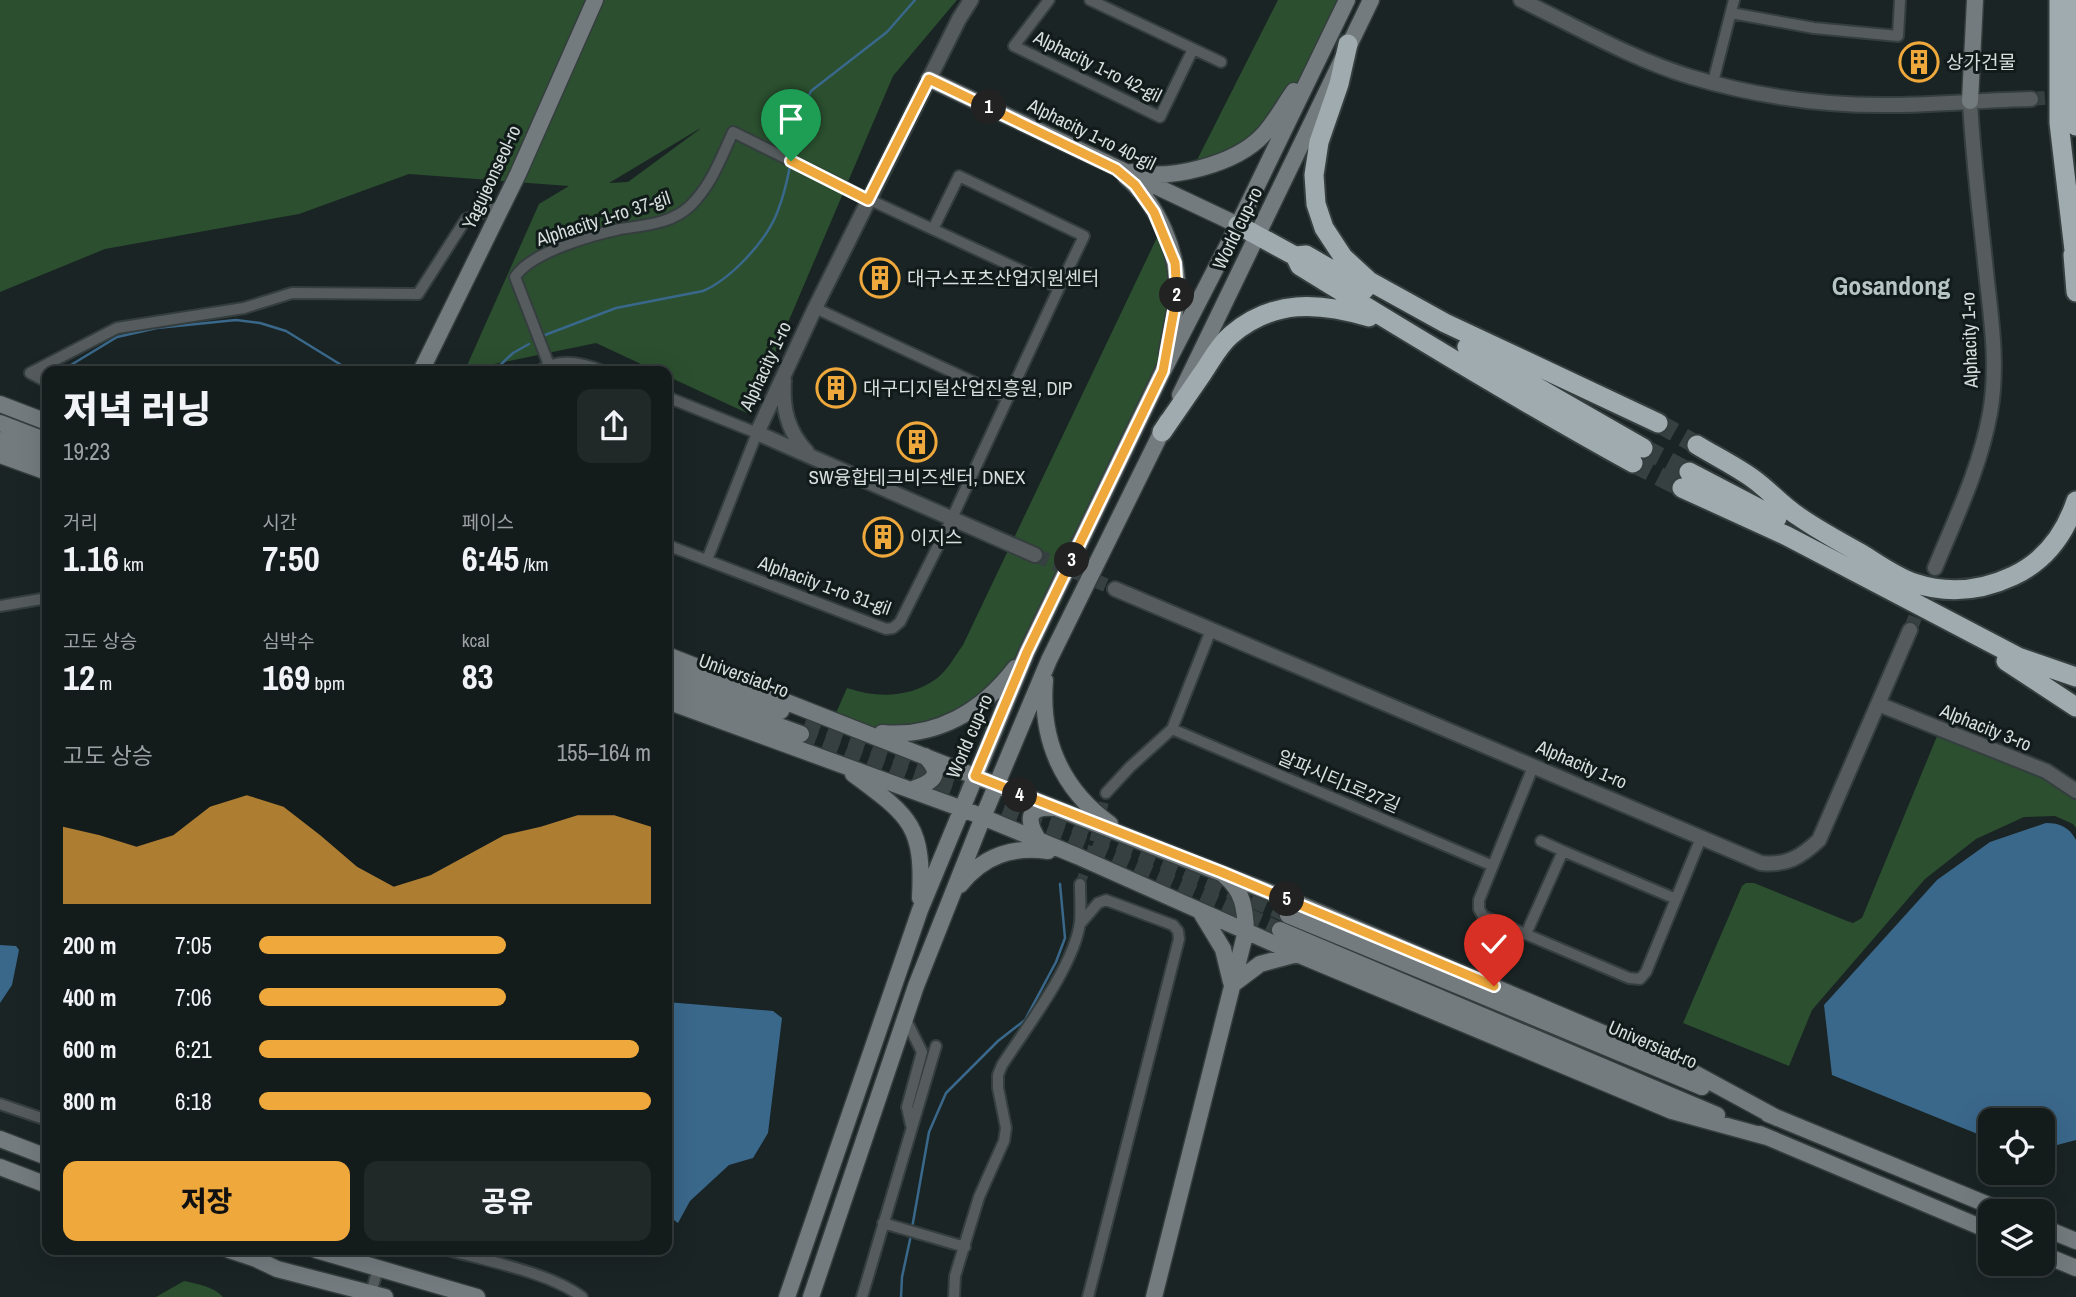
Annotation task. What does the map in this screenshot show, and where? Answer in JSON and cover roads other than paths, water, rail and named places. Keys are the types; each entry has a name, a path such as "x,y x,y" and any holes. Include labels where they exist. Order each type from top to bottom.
{"highway":[{"path":"2059,0 2059,123 2075,259 2076,292"},
{"path":"2073,0 2072,72 2076,126"},
{"path":"1348,44 1339,84 1319,142 1314,175 1316,204 1324,228 1343,257 1370,281 1445,323 1658,422"},
{"path":"1238,225 1295,256 1306,255 1638,455 1549,417 1300,266 1295,256"},
{"path":"1162,432 1230,336 1260,317 1298,306 1318,305 1335,307 1395,325"},
{"path":"1697,445 1752,478 1846,556 2018,657 2076,677"},
{"path":"1686,480 1787,536 1846,556"},
{"path":"1906,592 1976,589 2018,574 2032,565 2063,533 2076,501"},
{"path":"1906,592 2020,648 2076,665"},
{"path":"1906,592 2076,707"}],"main road":[{"name":"Yagujeonseol-ro","path":"423,366 502,205 596,0"},
{"name":"World cup-ro","path":"920,910 1027,652 1347,0"},
{"name":"World cup-ro","path":"811,1297 952,895 1049,660 1371,0"},
{"name":"Alphacity 1-ro","path":"1970,101 1975,0"},
{"path":"1116,169 1138,174 1178,172 1204,168 1237,154 1262,136 1322,51"},
{"name":"Alphacity 1-ro 40-gil","path":"929,79 1238,225"},
{"path":"1116,169 1135,185 1154,212 1175,263 1177,294 1163,371"},
{"path":"0,404 42,420"},
{"path":"0,423 42,439"},
{"path":"0,440 42,455"},
{"path":"0,455 42,470"},
{"path":"850,727 899,735 931,730 949,723 971,711 994,693 1027,652"},
{"path":"672,657 1221,872 1685,1068 1777,1118"},
{"path":"1049,660 1044,716 1055,756 1069,784 1081,800 1124,834"},
{"name":"Universiad-ro","path":"672,670 803,727 672,687"},
{"path":"672,703 961,808 1077,856 1297,954 1672,1111 1767,1137"},
{"path":"913,789 931,782 935,776 933,764 925,756"},
{"path":"788,1297 920,910 922,868 909,822 893,804 840,764"},
{"path":"1039,841 1032,831 1030,820 1034,811 1040,807 1052,808"},
{"path":"952,895 979,866 1007,852 1021,849 1077,856"},
{"path":"1154,1297 1246,931 1245,910 1238,887 1221,872"},
{"path":"1199,910 1223,949 1232,985"},
{"name":"Universiad-ro","path":"1978,1201 1777,1118 1284,923 1767,1137 1978,1226"},
{"path":"1232,985 1260,964 1297,954"},
{"path":"0,1139 42,1155"},
{"path":"0,1167 42,1183"},
{"path":"2055,1232 2076,1241"},
{"path":"244,1255 277,1269 376,1296"},
{"path":"334,1255 477,1297"},
{"path":"2055,1259 2076,1268"}],"street":[{"name":"Alphacity 1-ro","path":"971,0 815,307 757,433 1035,555"},
{"name":"Alphacity 1-ro 42-gil","path":"1049,0 1014,46 1160,117 1194,49"},
{"path":"1090,0 1221,62"},
{"path":"1521,0 1654,64 1713,82 1812,100 1891,105 2031,99"},
{"path":"1713,82 1734,0"},
{"path":"1731,13 1814,28 1898,36 1900,0"},
{"name":"Alphacity 1-ro","path":"1935,568 1983,447 1993,379 1992,328 1970,101"},
{"name":"Alphacity 1-ro 37-gil","path":"543,366 515,277 522,267 533,259 596,235 672,219 690,207 711,179 733,132 868,200"},
{"path":"933,229 959,176 1084,236 952,519"},
{"path":"868,200 1059,288"},
{"path":"44,366 117,328 244,308 292,293 418,294 466,219 502,205"},
{"name":"Alphacity 1-ro","path":"815,307 1007,398"},
{"path":"560,366 583,363 590,366"},
{"path":"42,367 30,373 42,379"},
{"path":"784,371 782,396 789,428 796,441 813,458"},
{"path":"672,399 757,433 707,560"},
{"name":"Alphacity 1-ro 31-gil","path":"672,547 886,629 893,628 900,622 952,519"},
{"name":"Alphacity 1-ro","path":"1115,589 1701,838 1761,863 1774,864 1789,862 1803,855 1819,840 1910,630"},
{"path":"0,606 42,599"},
{"path":"1107,793 1130,767 1172,729 1211,630"},
{"name":"Alphacity 3-ro","path":"1878,704 2046,771 2076,791"},
{"name":"알파시티1로27길","path":"1172,729 1493,866"},
{"path":"1533,766 1479,900 1479,909 1483,916 1629,978 1640,979 1646,972 1701,838"},
{"path":"1541,841 1676,899"},
{"path":"1526,934 1563,850"},
{"path":"1080,884 1080,924"},
{"path":"954,1297 955,1276 979,1197 1004,1140 1006,1128 998,1075 1044,1002 1065,962 1080,924 1098,903 1106,900 1173,925 1178,931 1179,939 1088,1297"},
{"path":"906,1028 922,1052 907,1107 912,1128"},
{"path":"862,1297 936,1046"},
{"path":"0,1104 42,1118"},
{"path":"883,1223 965,1247"},
{"path":"466,1255 522,1270 571,1288 582,1297"},
{"path":"376,1296 379,1268"}],"water":[{"path":"2046,823 2064,827 2076,840 2076,1140 2055,1146 2055,1108 1978,1108 1978,1134 1832,1075 1824,1005 1937,880 1990,842"},
{"path":"0,945 16,946 19,950 12,985 0,1003"},
{"path":"672,1002 773,1011 782,1018 768,1133 753,1158 729,1165 690,1201 678,1223 672,1219"}],"waterway":[{"path":"792,156 801,113 811,91 887,32 915,0"},
{"path":"545,335 616,308 703,291 725,278 756,247 772,224 785,190 790,166"},
{"path":"69,366 117,337 157,328 236,320 260,323 286,331 343,366"},
{"path":"499,366 513,353 529,344"},
{"path":"912,1228 929,1132 946,1093 998,1041 1025,1020 1056,962 1065,938 1060,884"},
{"path":"901,1297 902,1277 911,1235"}],"tunnel":[{"path":"2031,99 2068,96"},
{"path":"1658,423 1697,445"},
{"path":"1643,448 1689,472"},
{"path":"1633,463 1682,488"},
{"path":"1035,555 1115,589"},
{"path":"1910,630 1935,568"},
{"path":"806,720 1100,835 1288,915"},
{"path":"801,734 1095,848 1280,930"},
{"path":"1080,884 1091,855 1106,793"}],"place":[{"name":"상가건물","path":"1919,62"},
{"name":"대구스포츠산업지원센터","path":"880,278"},
{"name":"대구디지털산업진흥원, DIP","path":"836,388"},
{"name":"SW융합테크비즈센터, DNEX","path":"917,442"},
{"name":"이지스","path":"883,537"}],"district":[{"name":"Gosandong","path":"1891,286"}]}
